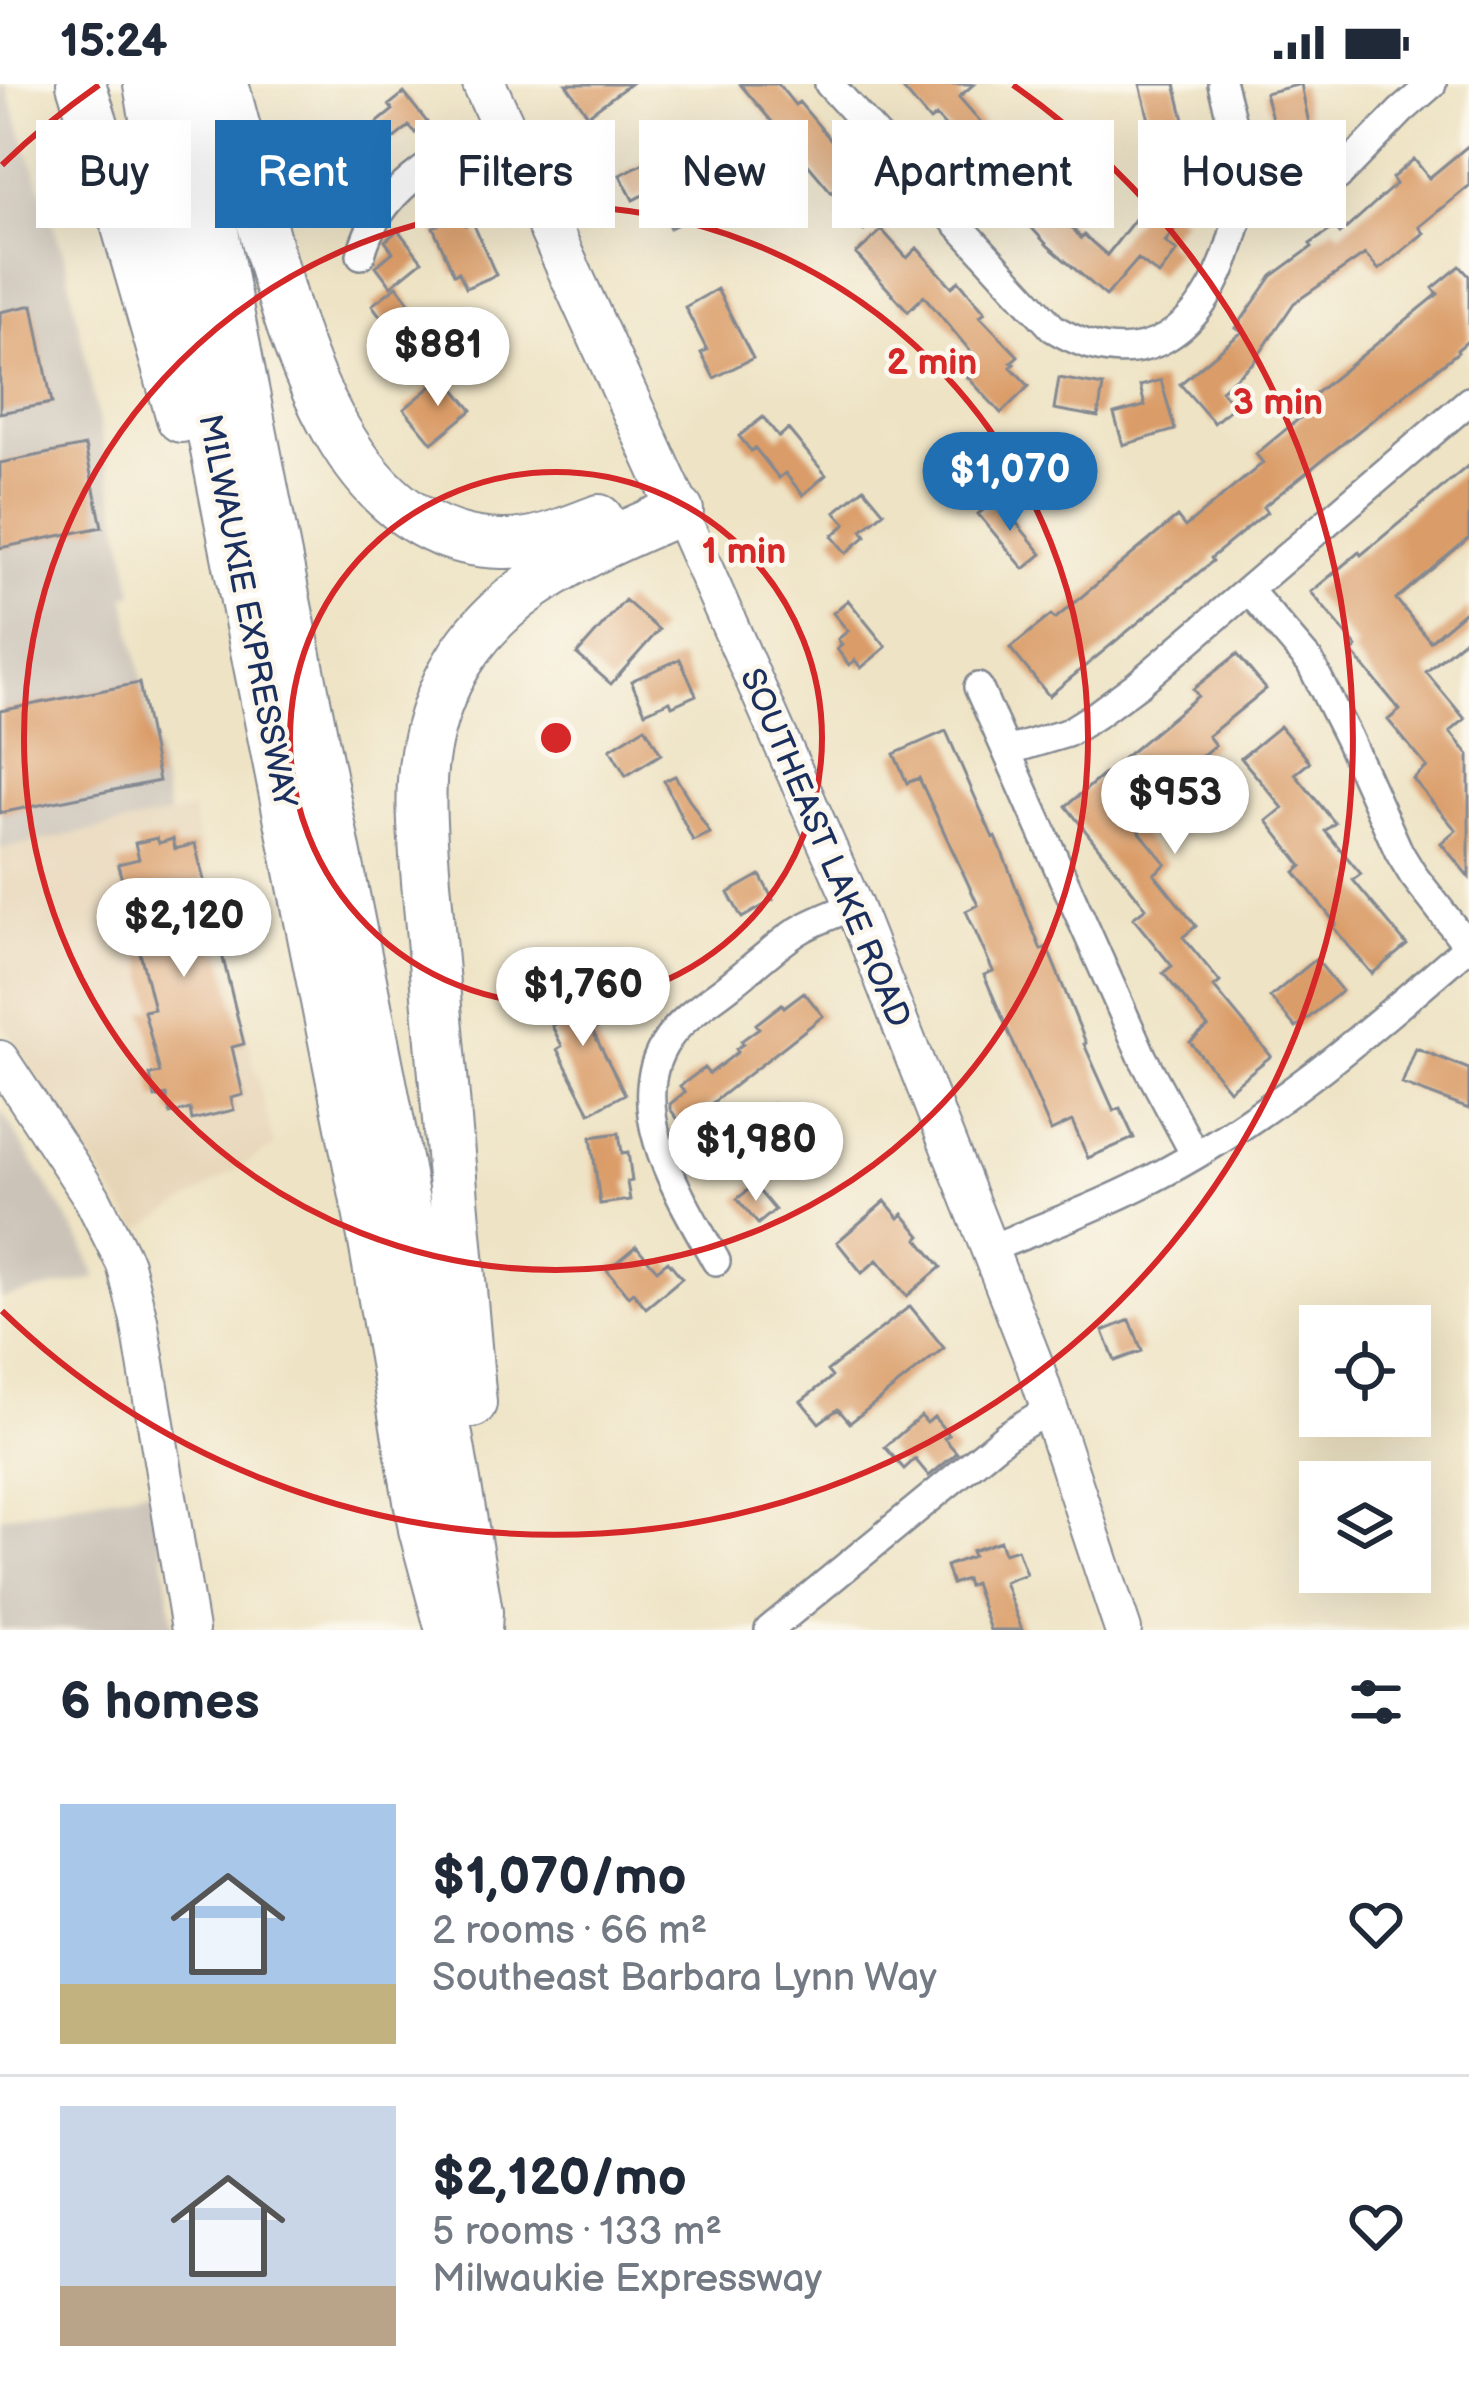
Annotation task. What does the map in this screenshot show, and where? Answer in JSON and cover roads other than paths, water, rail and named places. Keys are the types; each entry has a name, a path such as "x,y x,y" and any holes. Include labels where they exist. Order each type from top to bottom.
{"highway":[{"path":"81,84 266,703"},
{"name":"MILWAUKIE EXPRESSWAY","path":"148,84 202,382 373,1236 423,1528 468,1624"},
{"name":"MILWAUKIE EXPRESSWAY","path":"187,84 418,1263 468,1624"},
{"path":"224,84 284,310 309,379 328,420 348,448 402,508 464,539 502,544 534,541 674,499"},
{"path":"468,1624 478,1476 426,882 424,755 452,673 495,613 521,591 674,499"}],"main road":[{"name":"SOUTHEAST LAKE ROAD","path":"495,97 854,906 1049,1409 1123,1630"},
{"path":"0,1059 92,1198 124,1264 139,1320 190,1630"}],"street":[{"path":"1222,84 1230,120"},
{"path":"1346,168 1432,84"},
{"path":"839,88 1038,315 1070,338 1101,349 1133,350 1160,342 1188,322 1209,297 1234,228"},
{"path":"361,255 369,226 389,200 436,162 495,97"},
{"path":"1007,751 1067,733 1138,684 1469,401"},
{"path":"989,1249 1149,1180 1253,1119 1383,1021 1468,946 1399,852 1310,662 1249,591"},
{"path":"978,687 1143,1058 1195,1155"},
{"path":"716,1262 673,1182 652,1120 652,1088 660,1052 678,1027 796,933 854,906"},
{"path":"769,1630 1007,1435 1049,1409"}]}
